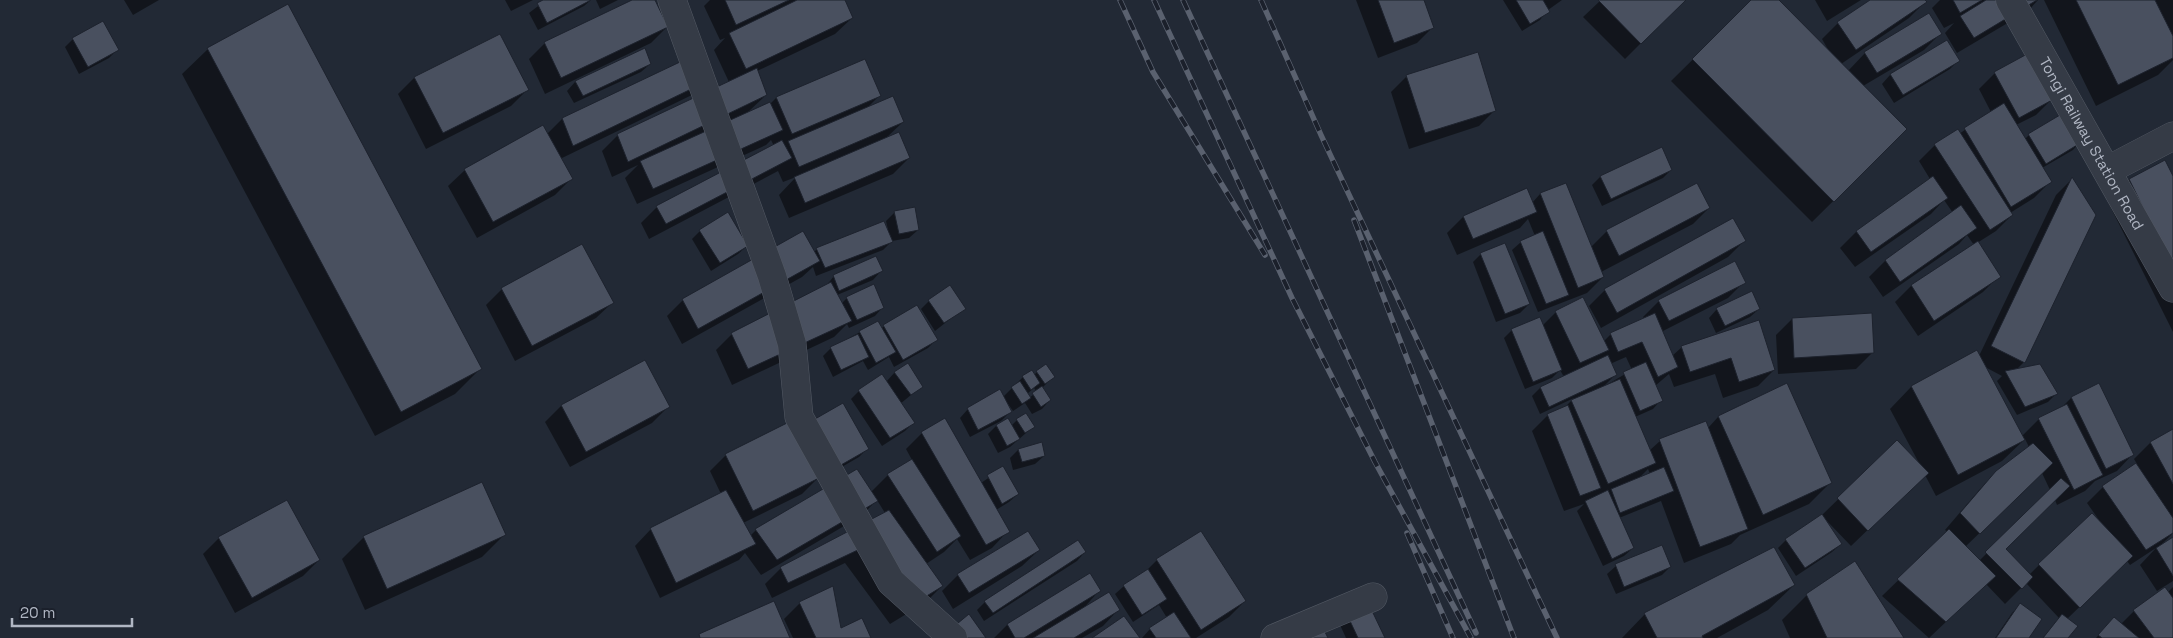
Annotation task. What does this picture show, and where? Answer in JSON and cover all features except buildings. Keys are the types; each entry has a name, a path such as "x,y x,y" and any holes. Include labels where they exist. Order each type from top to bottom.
{"street":[{"path":"672,0 782,310 792,344 799,417 891,582 953,638"},
{"name":"Tongi Railway Station Road","path":"2010,0 2108,170 2173,288"},
{"path":"2108,170 2173,136"},
{"path":"1275,638 1373,597"}],"railway":[{"path":"1120,0 1153,72 1265,255"},
{"path":"1154,0 1292,298 1375,462 1471,638"},
{"path":"1183,0 1476,633"},
{"path":"1261,0 1321,135 1557,638"},
{"path":"1354,220 1514,638"},
{"path":"1407,533 1453,638"}]}
